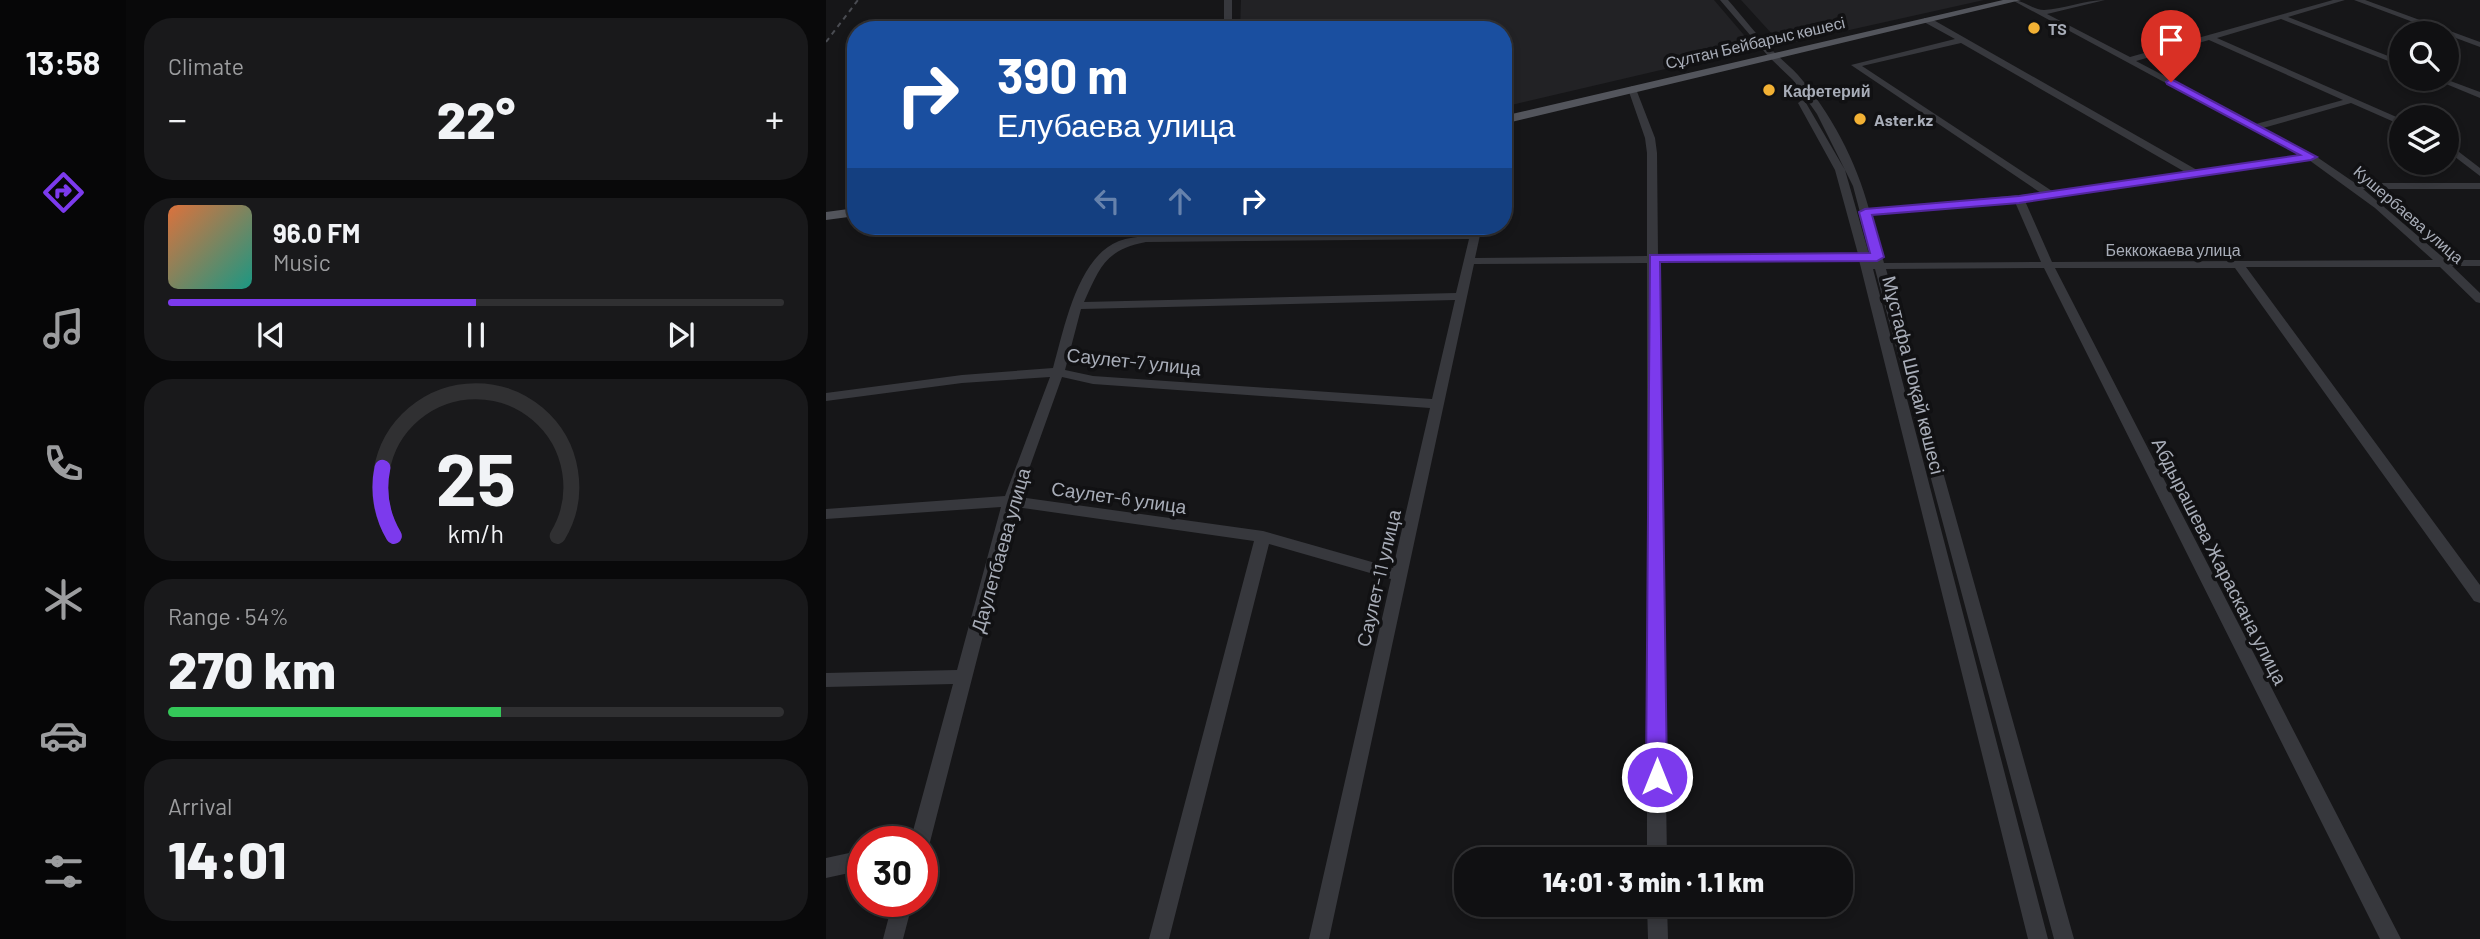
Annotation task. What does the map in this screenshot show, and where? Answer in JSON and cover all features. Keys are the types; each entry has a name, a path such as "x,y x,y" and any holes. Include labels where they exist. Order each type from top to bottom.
{"main road":[{"name":"Сұлтан Бейбарыс көшесі","path":"1512,118 2016,0"},
{"path":"826,216 847,213"}],"street":[{"path":"1228,0 1228,21"},
{"path":"1724,0 1772,55"},
{"name":"Кушербаева улица","path":"2016,0 2311,157 2356,186 2444,263 2480,300"},
{"path":"2039,13 2101,0"},
{"path":"2129,60 2341,0"},
{"path":"2358,0 2480,45"},
{"path":"2281,17 2389,59"},
{"path":"1927,20 2194,173"},
{"path":"2209,37 2389,116"},
{"path":"1961,40 1855,65 2051,195"},
{"name":"Мұстафа Шоқай көшесі","path":"2038,939 1872,262 1865,212 1852,169 1815,104 1781,60 1772,55 1772,61 1804,105 1840,170 1872,262 2064,939"},
{"path":"2459,87 2480,95"},
{"path":"1632,89 1650,138 1652,153 1657,847"},
{"path":"2255,127 2353,100"},
{"path":"2459,156 2480,173"},
{"path":"1865,212 2019,199 2311,157"},
{"path":"2356,186 2480,186"},
{"name":"Абдырашева Жараскана улица","path":"2019,199 2048,265 2391,939"},
{"name":"Даулетбаева улица","path":"924,826 1010,501 1058,372 1076,306 1096,264 1121,244 1146,239 1311,235"},
{"name":"Саулет-11 улица","path":"1319,939 1475,235"},
{"name":"Беккожаева улица","path":"1471,261 1654,258 2048,265 2480,263"},
{"path":"2238,264 2480,597"},
{"path":"1076,306 1461,296"},
{"name":"Саулет-7 улица","path":"826,397 962,379 1058,372 1093,380 1439,404"},
{"name":"Саулет-6 улица","path":"826,514 1010,501 1263,537 1401,576"},
{"path":"1159,939 1263,537"},
{"path":"826,680 965,677"},
{"path":"826,868 847,863"},
{"path":"893,939 899,917"},
{"path":"1657,917 1658,939"}],"shaded area":[{"path":"1241,0 1714,0 1755,48 1512,105 1512,21 1240,21"},
{"path":"1741,0 1984,0 1782,45"}],"railway":[{"path":"826,42 858,0"}],"place":[{"name":"TS","path":"2034,28"},
{"name":"Кафетерий","path":"1769,90"},
{"name":"Aster.kz","path":"1860,119"}],"route":[{"path":"1657,777 1654,258 1877,257 1865,212 2019,199 2311,157 2171,82"}]}
